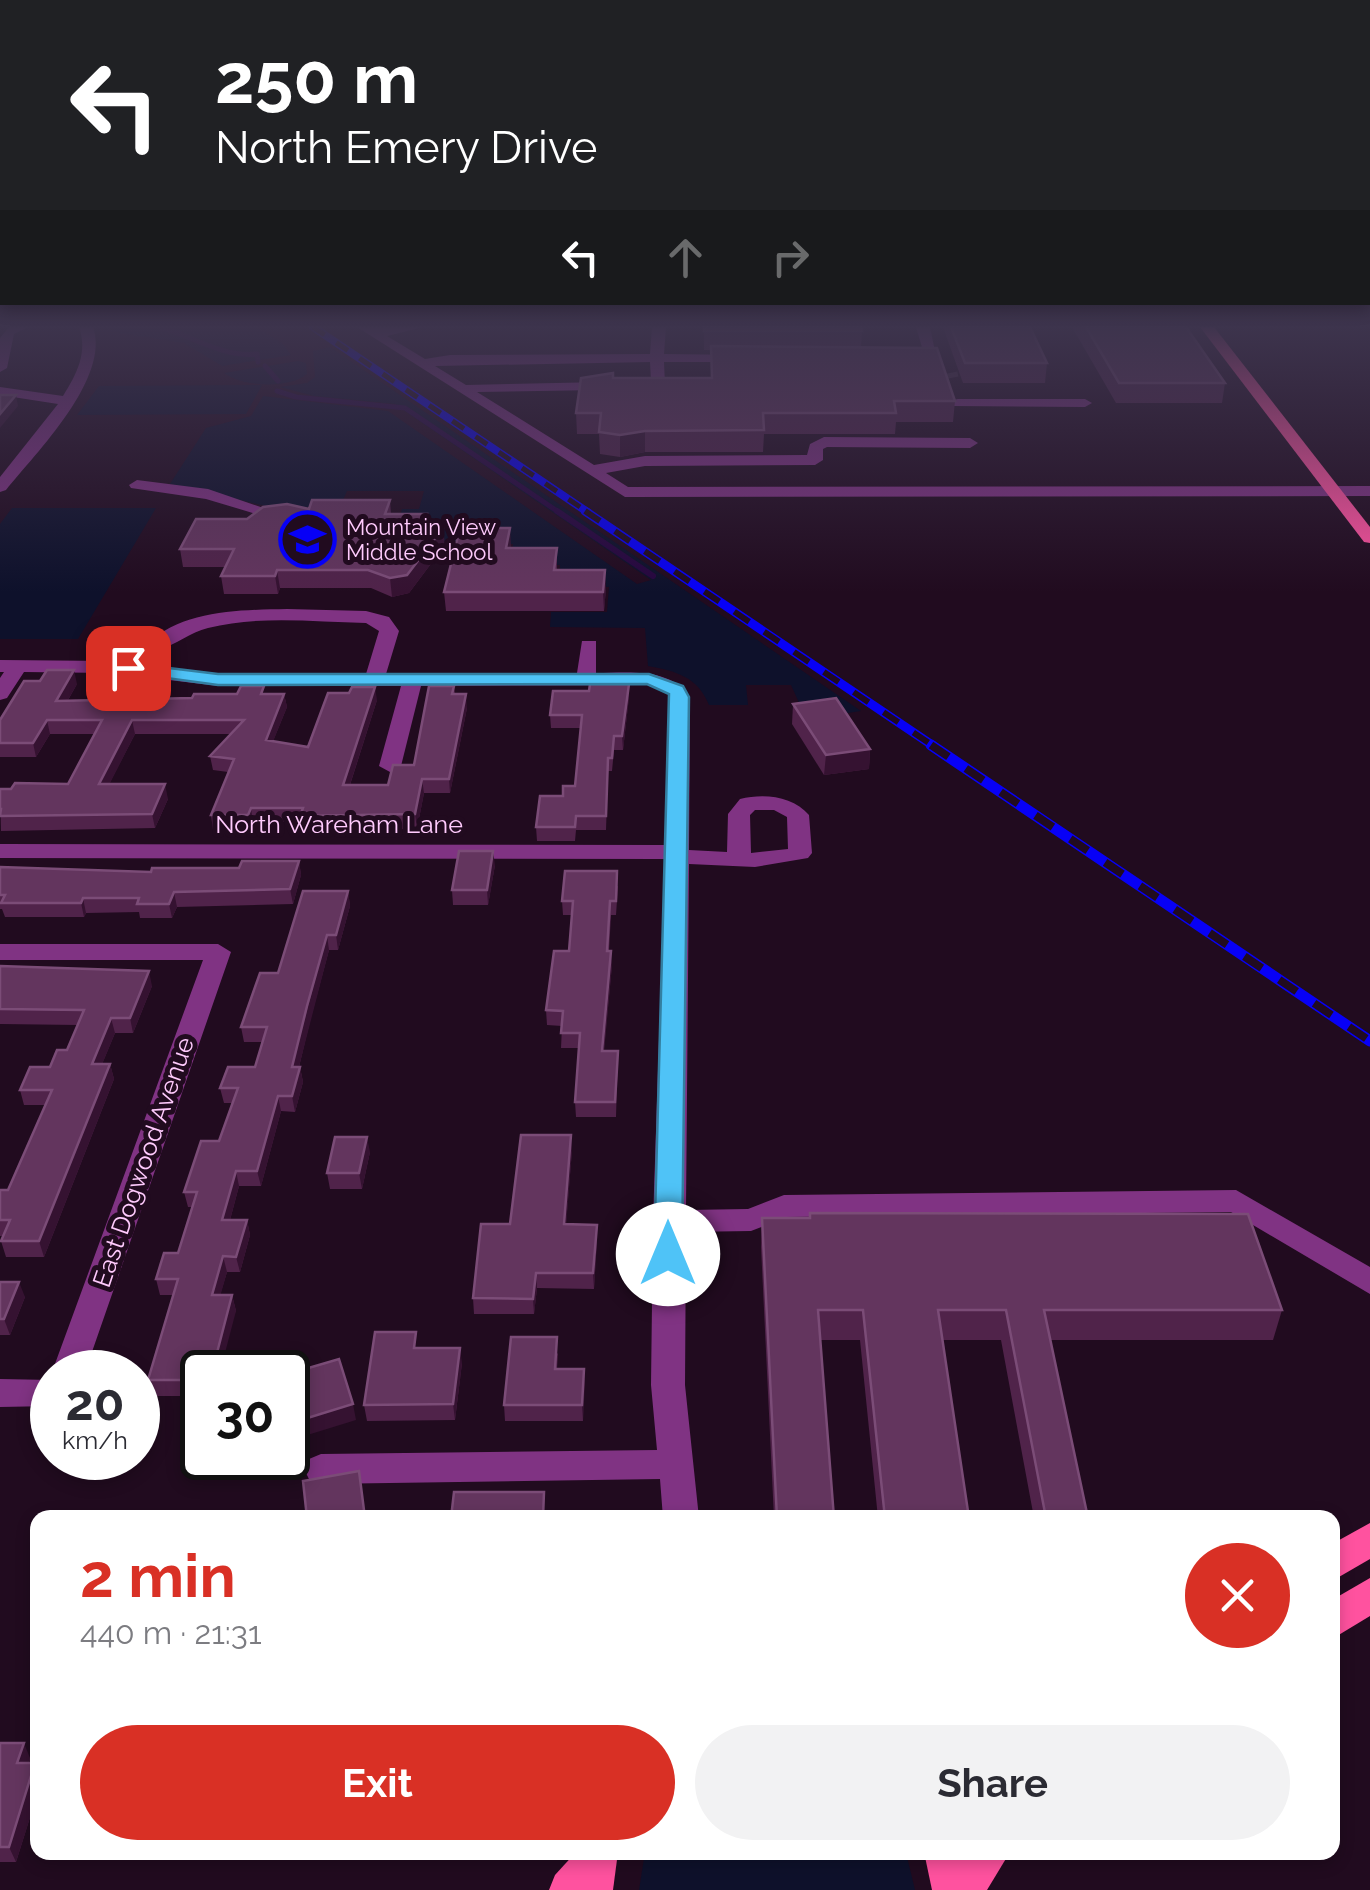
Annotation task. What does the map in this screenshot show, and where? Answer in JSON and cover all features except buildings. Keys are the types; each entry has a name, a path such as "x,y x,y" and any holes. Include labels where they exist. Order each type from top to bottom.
{"main road":[{"path":"1276,415 1370,538"},
{"path":"1340,1560 1370,1539"},
{"path":"1340,1616 1370,1595"},
{"path":"948,1860 957,1890"},
{"path":"957,1890 982,1860"}],"street":[{"path":"0,487 8,467 55,415"},
{"path":"501,415 626,492 663,499 1370,491"},
{"path":"590,472 645,461 815,460 815,447 824,442 970,443"},
{"path":"137,485 208,494 273,514"},
{"path":"158,644 180,630 220,619 366,617 382,621 389,630 374,679"},
{"path":"586,679 589,644"},
{"path":"0,694 9,666 110,667 218,680 649,679 668,684 680,697 668,1221 668,1385 680,1510"},
{"path":"390,766 413,679"},
{"name":"North Wareham Lane","path":"0,852 740,858"},
{"name":"East Dogwood Avenue","path":"0,952 218,952 78,1350"},
{"path":"668,1221 751,1220 784,1206 1236,1202 1370,1282"},
{"path":"0,1393 30,1393"},
{"path":"320,1469 674,1464"}],"shaded area":[{"path":"251,415 394,415 637,584 651,580 411,415 429,415 861,711 801,707 791,685 746,685 748,705 709,705 699,688 685,677 648,666 645,628 550,627 551,612 607,612 609,587 558,586 560,565 510,564 513,544 459,544 455,555 434,541 437,529 400,516 402,509 419,509 424,491 347,491 340,507 270,507 170,484 206,428"},
{"path":"12,508 156,508 78,639 0,639 0,524"},
{"path":"644,1860 908,1860 915,1890 639,1890"}],"waterway":[{"path":"416,415 560,513"},
{"path":"557,511 653,576"}],"railway":[{"path":"444,415 589,513"},
{"path":"585,511 935,747"},
{"path":"931,745 1370,1041"}],"place":[{"name":"Mountain View Middle School","path":"307,540"}],"route":[{"path":"128,668 218,680 649,679 677,690 680,697 668,1254"}]}
